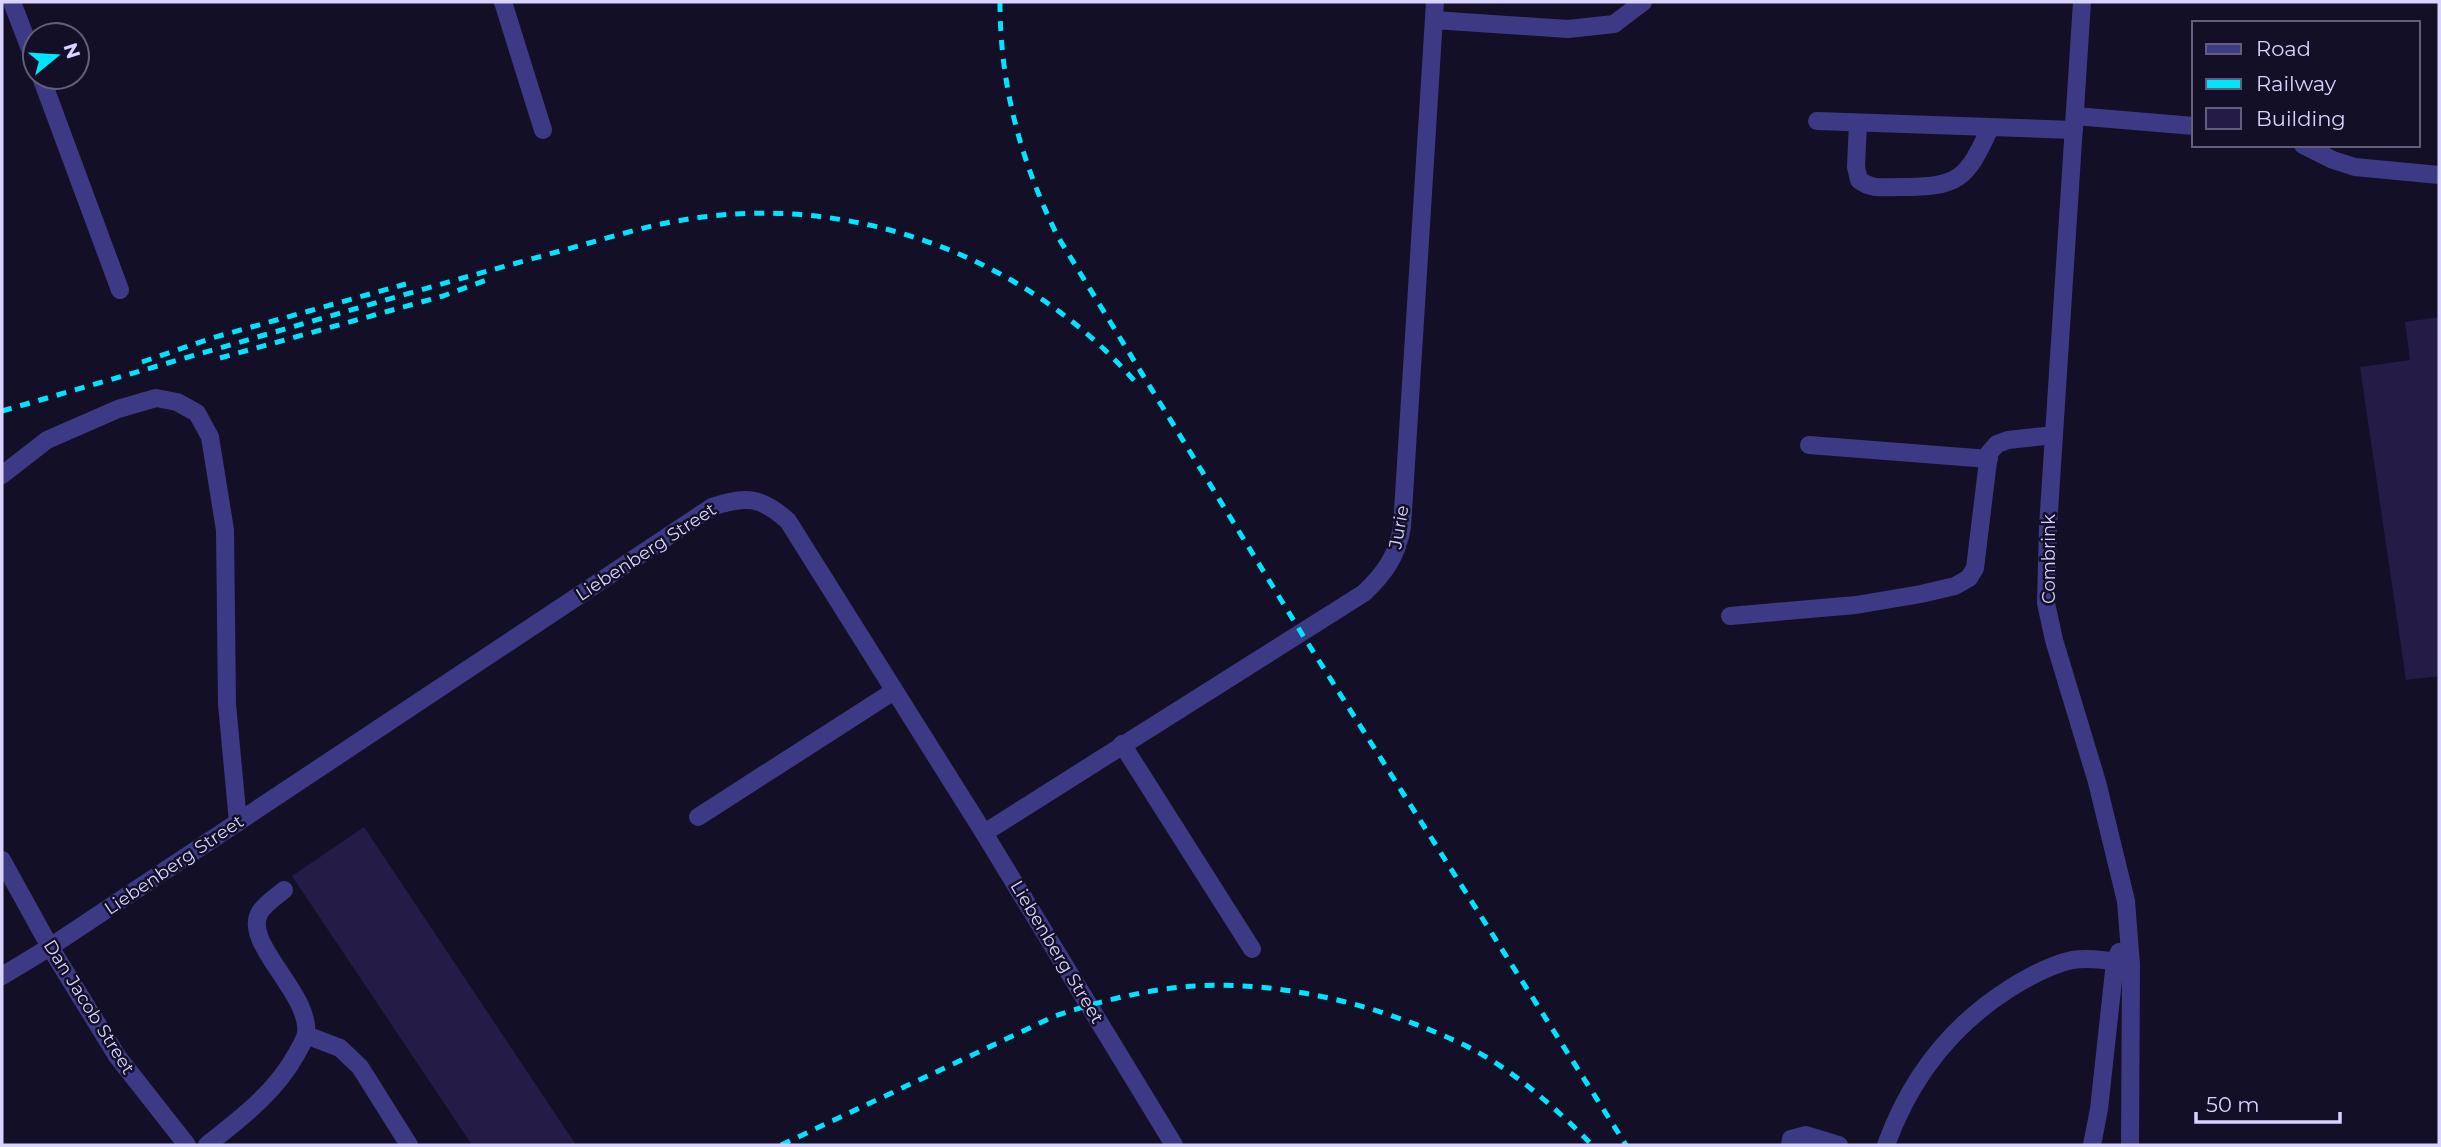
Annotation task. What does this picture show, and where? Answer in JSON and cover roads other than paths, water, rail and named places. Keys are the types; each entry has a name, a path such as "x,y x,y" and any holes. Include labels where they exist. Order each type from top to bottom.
{"street":[{"path":"12,2 21,25"},
{"path":"503,2 543,130"},
{"path":"1435,11 1568,29 1614,24 1643,2"},
{"name":"Combrink","path":"2082,2 2046,603 2126,901 2127,933 2123,964"},
{"name":"Jurie","path":"984,833 1364,593 1391,563 1399,545 1402,527 1435,11"},
{"path":"46,91 120,290"},
{"path":"1817,121 1990,128 2074,123 2192,126"},
{"path":"1858,123 1859,180 1869,187 1933,187 1956,180 1975,160 1990,128"},
{"path":"2307,147 2355,167 2439,175"},
{"path":"2,475 47,440 118,409 156,398 177,402 197,413 210,437 225,530 227,704 238,822"},
{"path":"1730,616 1856,605 1955,586 1969,578 1975,569 1989,453 1997,444 2008,440 2054,435"},
{"path":"1809,445 1989,459"},
{"name":"Liebenberg Street","path":"2,976 50,947 712,507 731,500 756,500 774,508 788,521 984,833 1174,1145"},
{"path":"698,817 894,691"},
{"path":"1122,744 1252,949"},
{"name":"Dan Jacob Street","path":"2,860 50,947 117,1056 187,1145"},
{"path":"207,1145 253,1108 267,1093 291,1064 306,1035 306,1018 290,986 260,940 255,926 260,911 284,890"},
{"path":"1891,1143 1897,1115 1914,1082 1963,1023 1999,996 2050,968 2072,960 2103,960 2123,964"},
{"path":"2092,1145 2123,964"},
{"path":"2123,964 2130,1145"},
{"path":"306,1035 340,1048 360,1067 409,1145"},
{"path":"2099,1109 2103,1145"},
{"path":"1790,1145 1791,1139 1806,1135 1839,1145"}],"railway":[{"path":"1000,2 1004,64 1015,123 1033,180 1058,237 1302,634 1626,1145"},
{"path":"2,411 632,231 683,220 746,213 809,215 871,225 932,243 990,268 1044,301 1094,340 1138,385"},
{"path":"220,358 443,296 492,278"},
{"path":"142,362 212,338 406,284"},
{"path":"781,1145 1055,1016 1142,993 1195,986 1229,985 1263,987 1330,998 1395,1017 1458,1042 1512,1074 1592,1145"}]}
